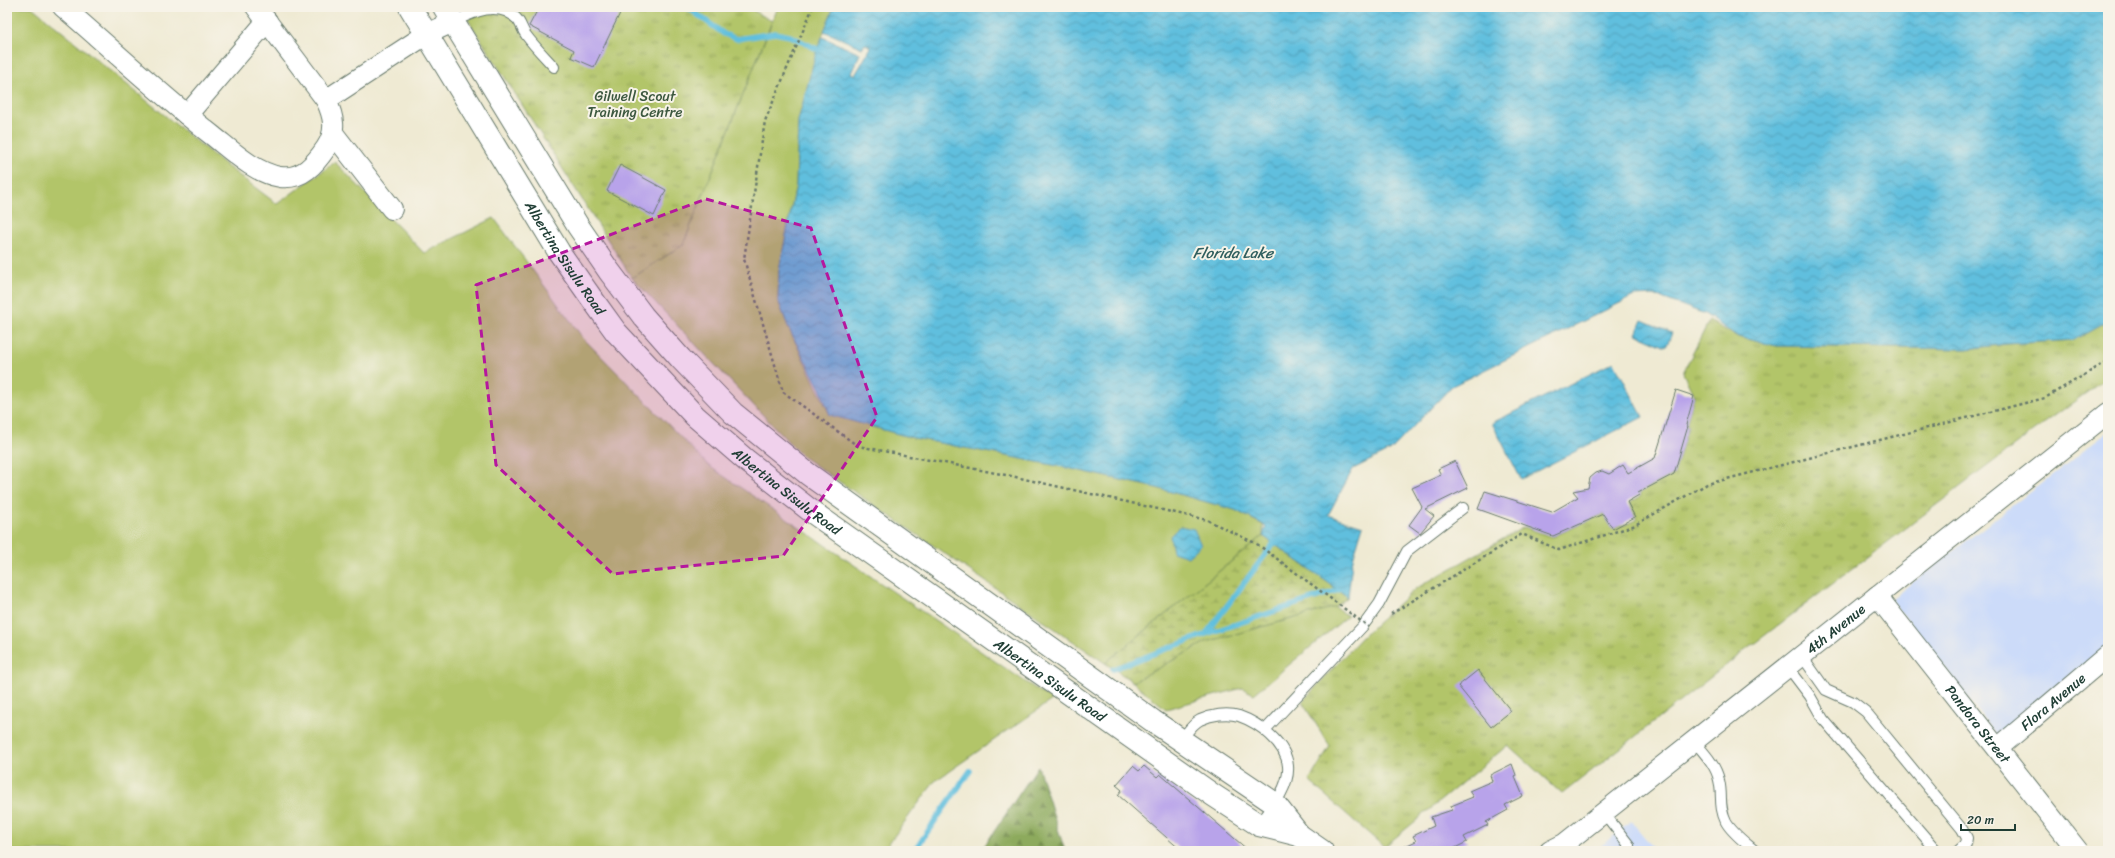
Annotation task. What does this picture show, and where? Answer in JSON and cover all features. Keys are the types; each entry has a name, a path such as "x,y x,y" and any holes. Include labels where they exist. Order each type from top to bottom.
{"main road":[{"name":"Albertina Sisulu Road","path":"410,7 559,252 616,332 695,416 746,461 816,514 1259,825 1299,835"},
{"name":"Albertina Sisulu Road","path":"448,14 578,226 609,271 643,316 680,359 733,413 808,474 1181,740 1274,803 1299,835 1322,851"}],"street":[{"path":"63,7 187,115 242,159 259,169 279,177 291,177 308,170 316,162 333,133 333,114 326,100 261,14 187,115"},
{"path":"326,100 427,34 448,14"},
{"path":"333,133 392,209"},
{"name":"4th Avenue","path":"1559,849 2108,413"},
{"name":"Pandora Street","path":"1877,596 2078,851"},
{"name":"Flora Avenue","path":"1998,748 2108,656"}],"lane":[{"path":"448,14 489,7 506,10 518,20 529,39 554,67"},
{"path":"1264,730 1363,626 1379,604 1407,551 1463,508"},
{"path":"1795,662 1810,696 1823,719 1937,851"},
{"path":"1795,662 1826,690 1853,702 1866,712 1962,829 1967,838 1966,844 1958,851"},
{"path":"1181,740 1198,721 1215,715 1238,716 1264,730 1278,743 1284,753 1288,766 1285,783 1259,825"},
{"path":"1694,741 1713,765 1719,778 1719,800 1727,824 1755,851"},
{"path":"1604,813 1627,841 1629,845 1626,851"}],"path":[{"path":"813,7 765,120 744,259 783,392 858,446 1011,476 1207,520 1257,544 1369,627 1376,623"},
{"path":"1389,614 1522,534 1559,550 1633,526 1707,484 2046,398 2108,360"}],"highlighted area":[{"path":"706,199 811,228 877,417 783,556 613,574 496,465 476,285"}],"shaded area":[{"path":"2108,432 2108,646 1999,738 1891,599"},
{"path":"1631,821 1656,851 1595,851"}],"green space":[{"path":"7,7 32,7 228,167 277,204 335,162 424,253 494,218 583,338 709,466 1052,700 935,781 883,851 7,851"},
{"name":"Gilwell Scout Training Centre","path":"460,7 747,7 772,21 683,245 632,278"},
{"path":"778,7 834,7 824,31 798,121 796,185 779,270 778,300 789,329 830,415 909,437 1063,467 1157,488 1235,510 1263,525 1263,536 1105,663 802,456 632,278 683,245"},
{"path":"1709,321 1738,337 1777,346 1966,349 2006,344 2074,340 2108,321 2108,377 2031,433 1743,652 1562,794 1508,745 1384,847 1309,781 1330,746 1302,702 1361,638 1415,589 1524,527 1552,537 1603,514 1613,529 1637,520 1630,503 1641,496 1639,492 1674,474 1688,427 1686,425 1694,396 1683,373"},
{"path":"1263,536 1348,597 1335,607 1206,642 1133,682 1105,663"},
{"path":"1335,607 1348,616 1254,694 1242,688 1166,709 1133,682 1206,642"},
{"path":"1038,766 1065,851 981,851"}],"water":[{"name":"Florida Lake","path":"834,7 2108,7 2108,321 2074,340 2006,344 1966,349 1777,346 1738,337 1705,314 1654,295 1634,296 1452,386 1391,450 1353,469 1328,515 1363,526 1352,562 1348,597 1263,536 1266,526 1235,510 1157,488 1063,467 909,437 830,415 820,389 789,329 778,300 779,270 796,185 798,121 817,49 822,37 860,54 851,73 855,75 869,51 870,46 865,44 862,48 824,31"},
{"path":"1642,320 1672,333 1666,347 1636,334"},
{"path":"1614,362 1643,417 1521,479 1492,423"},
{"path":"1180,526 1194,529 1201,545 1188,557 1173,552 1170,536"}],"building":[{"path":"539,7 623,7 594,67 571,57 574,50 529,26"},
{"path":"620,165 666,190 654,216 607,191"},
{"path":"1676,390 1694,396 1686,425 1688,426 1674,474 1638,493 1639,495 1627,502 1635,517 1613,529 1603,514 1553,536 1478,509 1485,491 1552,512 1578,497 1573,491 1588,488 1590,478 1596,473 1602,471 1609,474 1623,465 1628,473 1655,458"},
{"path":"1455,461 1468,488 1425,509 1434,516 1420,533 1409,525 1422,507 1412,488 1441,475 1438,469"},
{"path":"1478,670 1511,711 1491,727 1458,686"},
{"path":"1512,764 1516,775 1515,777 1523,796 1505,805 1508,810 1486,822 1488,825 1464,837 1467,842 1449,851 1395,851 1416,841 1413,836 1434,826 1431,817 1452,810 1451,806 1473,797 1469,791 1492,781 1490,775"},
{"path":"1133,766 1139,771 1144,766 1157,777 1160,774 1249,851 1182,851 1118,795 1122,790 1116,785"}],"waterway":[{"path":"687,7 724,34 737,39 775,33 790,36 817,49"},
{"path":"1113,669 1206,634 1274,543"},
{"path":"1206,634 1339,590"},
{"path":"914,851 970,771"}]}
